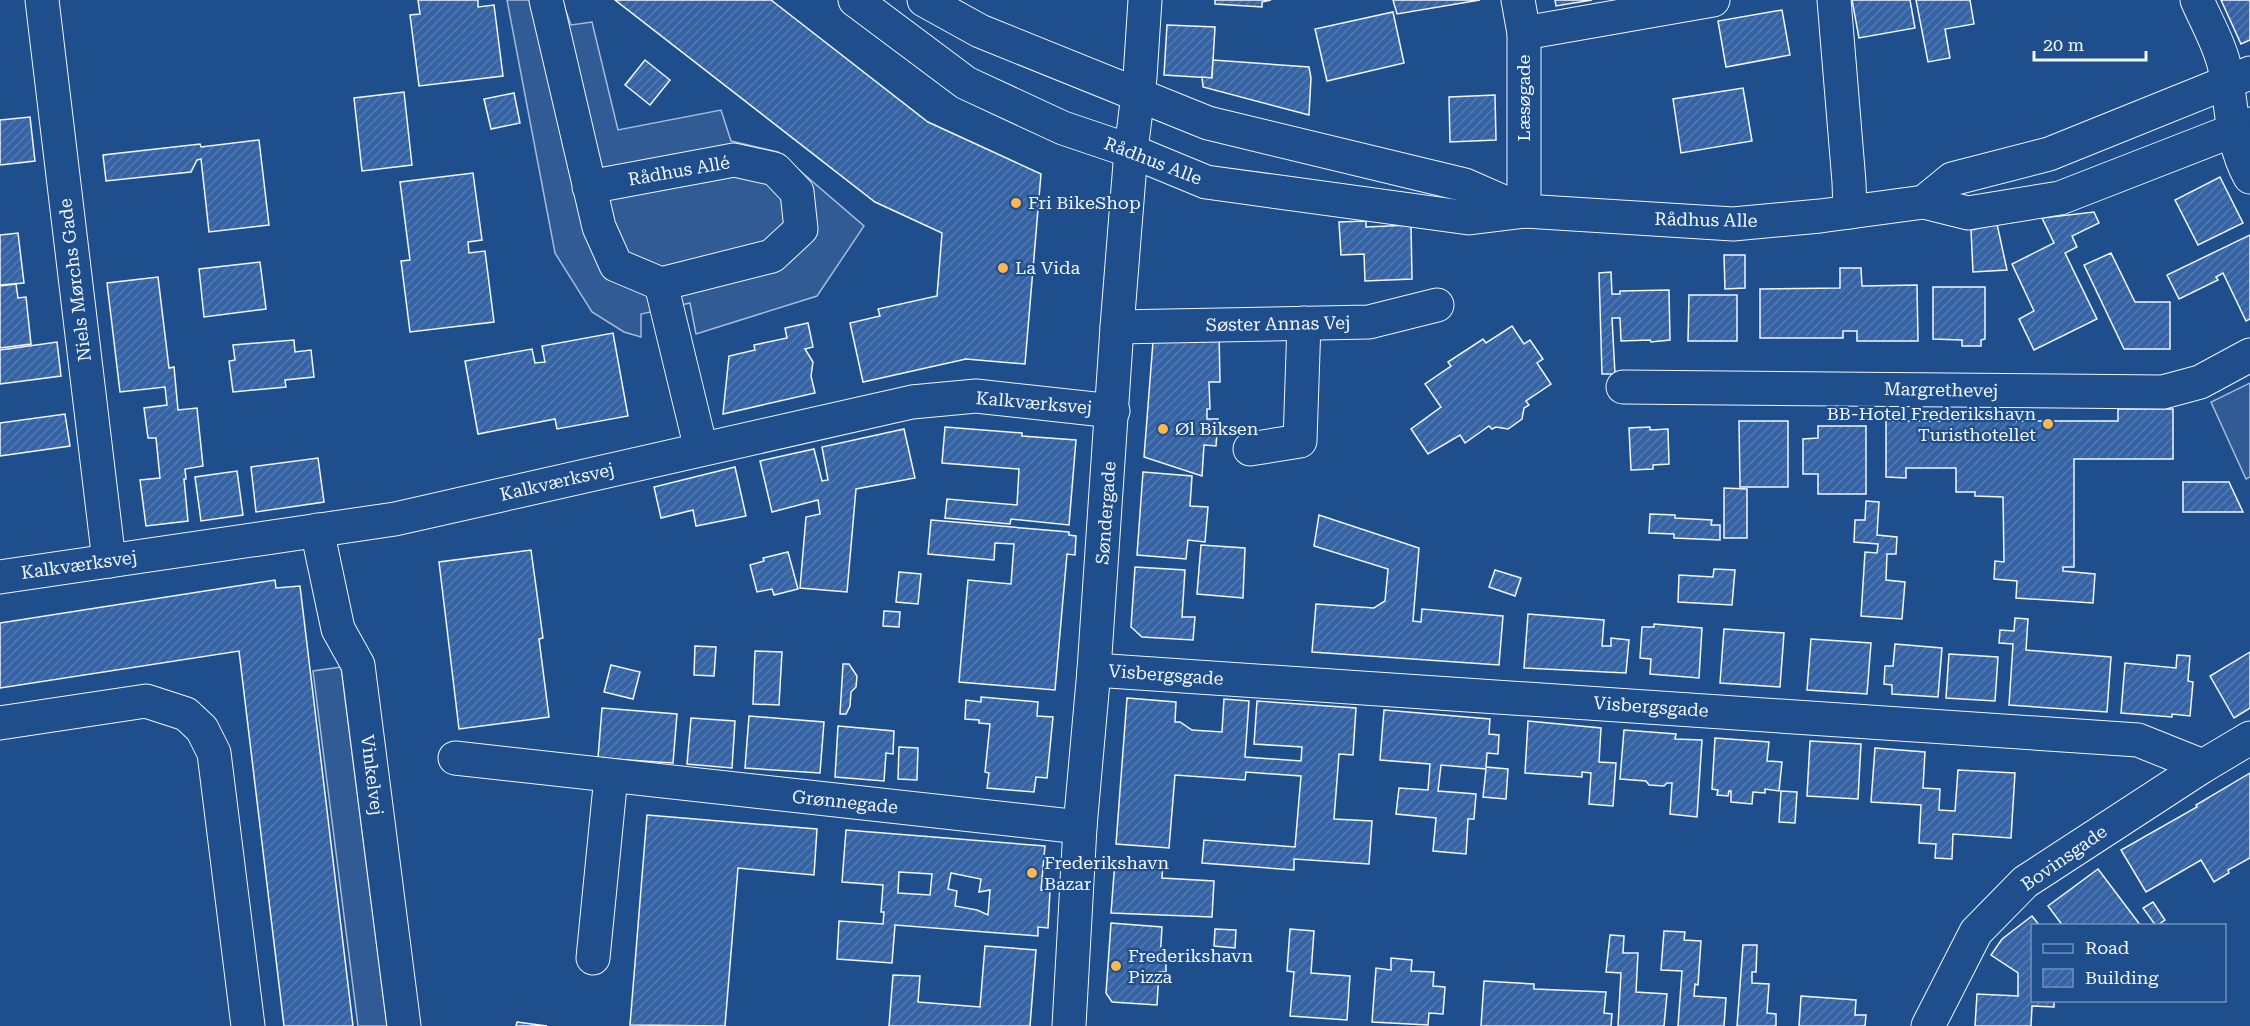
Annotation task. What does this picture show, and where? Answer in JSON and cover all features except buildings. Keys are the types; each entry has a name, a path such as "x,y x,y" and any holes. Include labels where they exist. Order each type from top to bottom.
{"street":[{"name":"Niels Mørchs Gade","path":"42,0 109,561"},
{"path":"546,0 598,227 616,265 661,284 701,449"},
{"name":"Rådhus Alle","path":"855,0 966,83 1063,128 1131,151 1206,182 1469,219 1524,211 1733,224 1924,202 1968,213 2060,198 2242,127"},
{"name":"Rådhus Alle","path":"924,0 980,32 1208,123 1465,185 1524,211"},
{"name":"Søndergade","path":"1068,1026 1080,827 1094,670 1117,327 1145,0"},
{"path":"1518,0 1524,33"},
{"name":"Læsøgade","path":"1524,211 1524,33 1713,0"},
{"path":"1834,0 1850,212"},
{"path":"2198,0 2225,66 2239,77 2242,127 2241,161 2250,177"},
{"path":"1924,202 1952,179 2049,154 2239,77"},
{"name":"Rådhus Allé","path":"589,187 734,160 775,169 797,192 801,229 772,256 661,284"},
{"name":"Søster Annas Vej","path":"1117,327 1369,322 1437,305"},
{"path":"1250,449 1300,441 1304,323"},
{"name":"Margrethevej","path":"1623,387 2163,392 2200,382 2250,355"},
{"name":"Kalkværksvej","path":"0,577 395,519 912,402 976,396 1113,411"},
{"name":"Vinkelvej","path":"318,530 338,629 358,666 404,1026"},
{"name":"Visbergsgade","path":"1094,670 2138,740 2203,766"},
{"path":"0,723 146,701 186,714 202,729 214,753 248,1026"},
{"name":"Bovinsgade","path":"1928,1026 1976,932 2025,882 2250,738"},
{"name":"Grønnegade","path":"455,758 1080,827"},
{"path":"593,958 611,776"}],"shaded area":[{"path":"507,0 562,0 571,25 592,22 618,130 721,110 731,141 778,152 864,226 817,296 696,334 690,303 641,314 641,337 624,332 592,312 555,253"},
{"path":"2250,383 2250,477 2246,479 2211,402"},
{"path":"341,667 387,1026 358,1026 313,671"}],"place":[{"name":"Fri BikeShop","path":"1016,203"},
{"name":"La Vida","path":"1003,268"},
{"name":"BB-Hotel Frederikshavn Turisthotellet","path":"2048,424"},
{"name":"Øl Biksen","path":"1163,429"},
{"name":"Frederikshavn Bazar","path":"1032,873"},
{"name":"Frederikshavn Pizza","path":"1116,966"}]}
